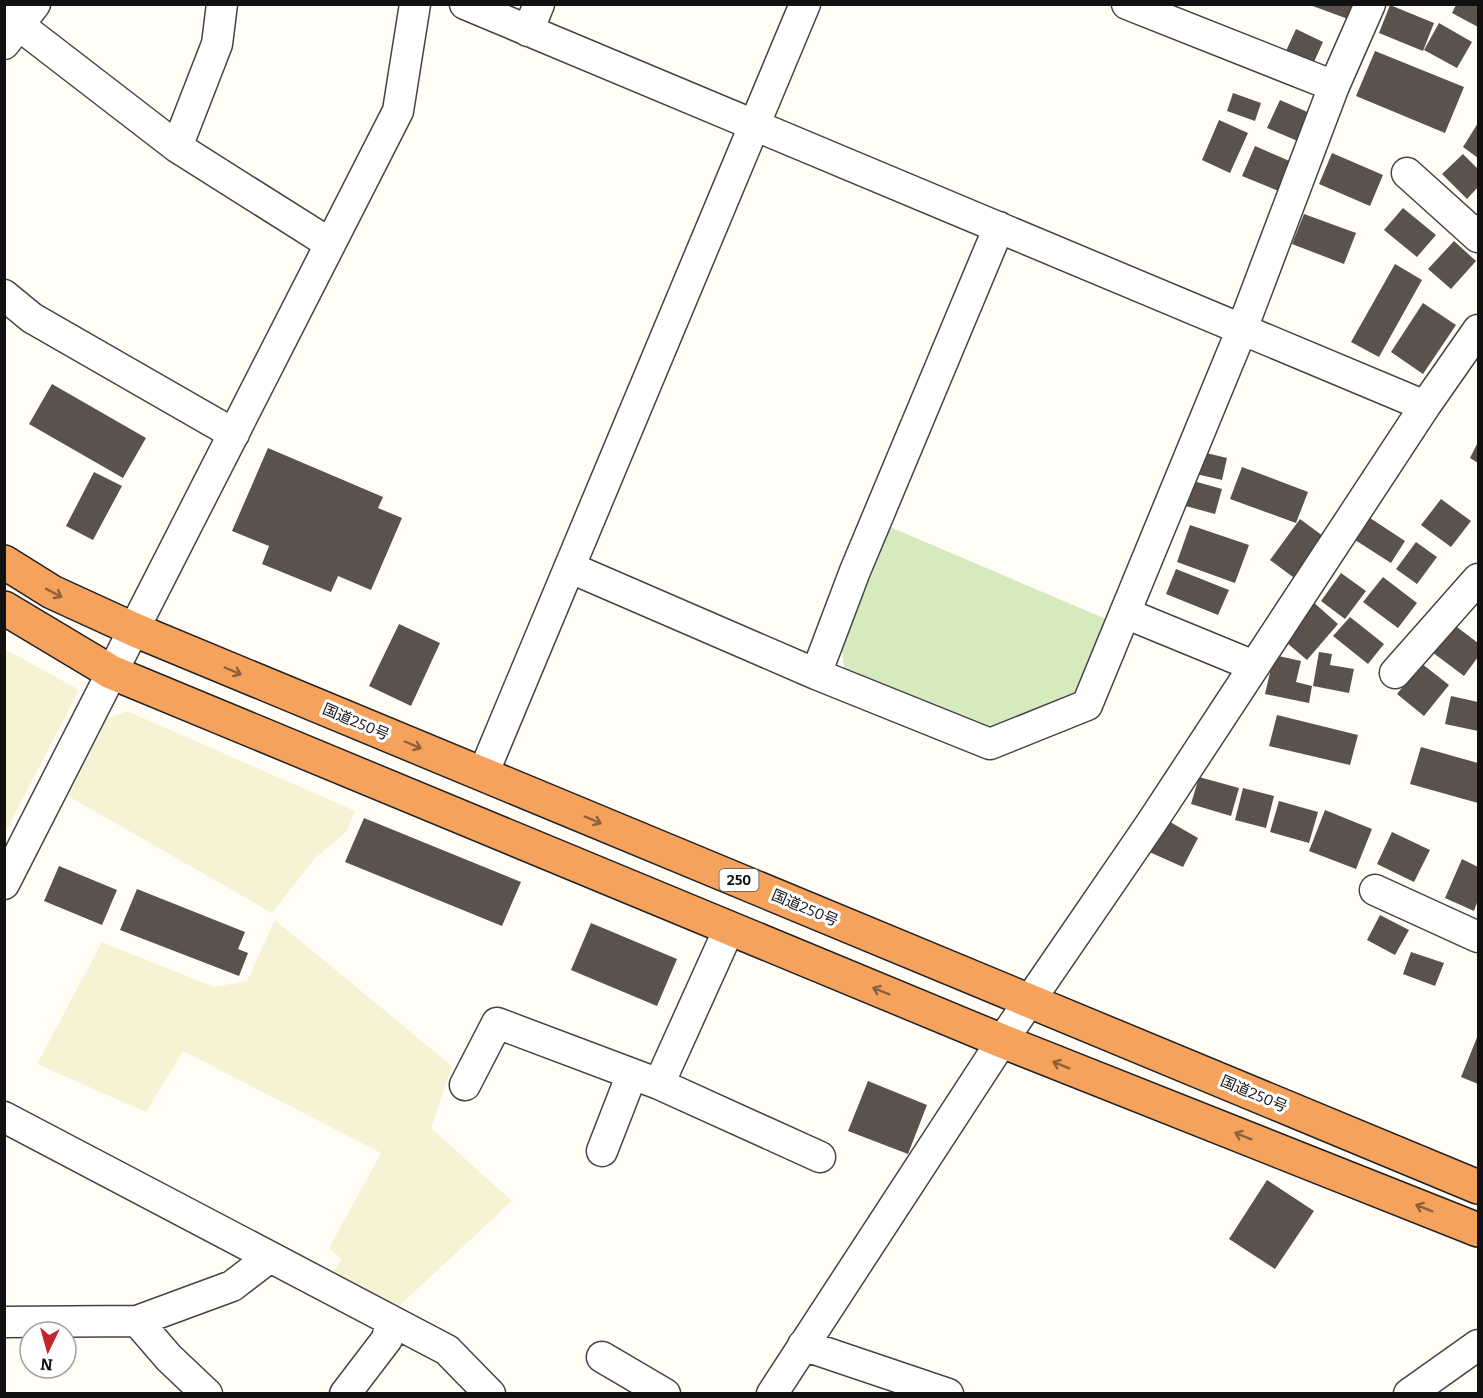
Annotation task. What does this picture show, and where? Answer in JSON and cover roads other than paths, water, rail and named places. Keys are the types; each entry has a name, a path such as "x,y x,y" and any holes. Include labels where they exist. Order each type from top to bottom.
{"highway":[{"name":"国道250号","path":"4,562 52,592 135,630 1479,1188"},
{"path":"4,608 111,672 1002,1041 1479,1230"}],"street":[{"path":"177,147 217,44 222,4"},
{"path":"8,870 135,630 329,243 398,111 415,4"},
{"path":"465,4 534,18 755,126 1425,406"},
{"path":"483,774 805,4"},
{"path":"1128,4 1334,86"},
{"path":"571,568 816,674 990,744 1087,705 1242,329 1334,86 1370,4"},
{"path":"16,21 177,147 329,243"},
{"path":"1407,173 1479,237"},
{"path":"816,674 855,571 999,227"},
{"path":"4,296 32,318 234,434"},
{"path":"772,1394 1002,1041 1152,822 1425,406 1479,330"},
{"path":"1395,673 1476,587"},
{"path":"1125,613 1254,666"},
{"path":"1375,890 1479,937"},
{"path":"602,1151 646,1079 729,929"},
{"path":"465,1085 497,1023 646,1079 820,1157"},
{"path":"4,1117 447,1350 490,1394"},
{"path":"4,1322 137,1321 232,1286 270,1257"},
{"path":"137,1321 169,1358 207,1394"},
{"path":"345,1394 387,1339 391,1321"},
{"path":"803,1345 948,1394"},
{"path":"1408,1394 1479,1345"},
{"path":"602,1357 664,1394"}]}
